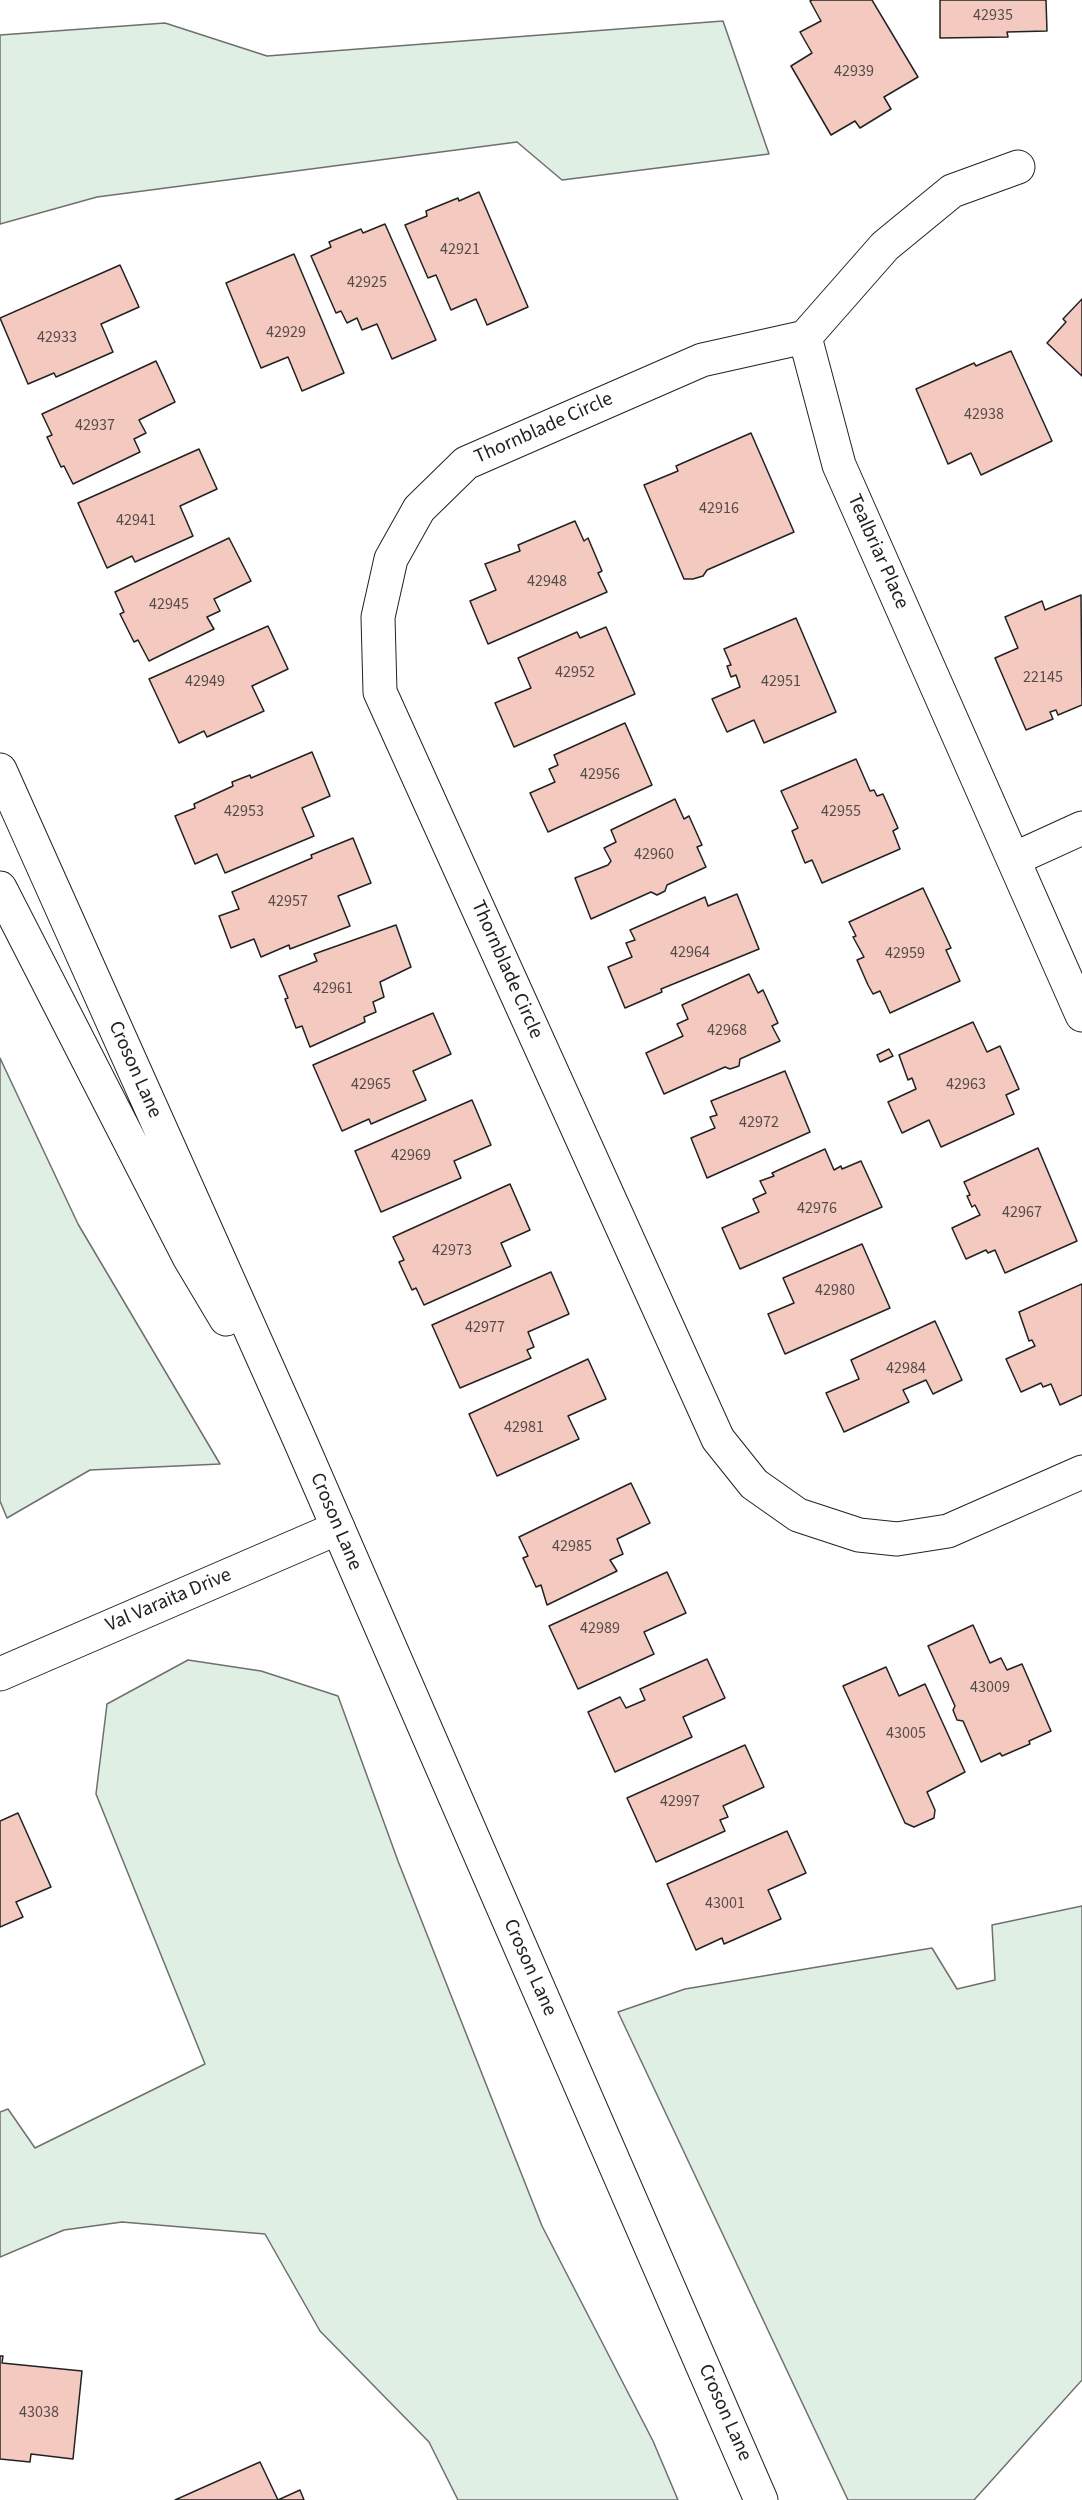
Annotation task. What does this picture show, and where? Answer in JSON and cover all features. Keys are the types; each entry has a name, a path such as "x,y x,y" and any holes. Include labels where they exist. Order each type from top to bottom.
{"street":[{"path":"805,337 885,246 952,191 1018,166"},
{"name":"Tealbriar Place","path":"805,337 839,465 1082,1016"},
{"name":"Thornblade Circle","path":"805,337 702,360 466,463 419,509 391,559 378,617 381,692 718,1439 754,1484 798,1515 859,1535 897,1539 948,1531 1082,1472"},
{"name":"Croson Lane","path":"0,770 298,1436 761,2500"},
{"path":"1014,859 1082,828"},
{"name":"Croson Lane","path":"0,888 189,1257 298,1436"},
{"name":"Val Varaita Drive","path":"0,1674 338,1528"}],"green space":[{"path":"723,21 769,154 562,180 517,142 97,197 0,224 0,35 165,23 267,56"},
{"path":"0,1058 78,1224 220,1464 90,1470 7,1518 0,1501"},
{"path":"188,1660 261,1671 338,1696 398,1861 542,2226 653,2441 678,2500 458,2500 429,2442 320,2331 265,2234 122,2222 64,2230 0,2257 0,2112 8,2109 35,2148 205,2064 96,1794 107,1704"},
{"path":"1082,1906 1082,2380 974,2500 848,2500 618,2012 685,1989 932,1948 957,1989 995,1980 992,1925"}],"building":[{"path":"872,0 918,77 884,97 891,109 860,128 855,121 831,135 791,66 812,53 800,32 821,21 810,1"},
{"path":"940,0 1046,0 1047,31 1007,32 1008,37 940,38"},
{"path":"479,192 528,307 487,325 476,299 451,310 436,275 428,278 405,225 427,216 426,211"},
{"path":"385,224 436,340 392,359 377,324 362,330 357,318 347,323 341,311 336,313 311,256 331,247 329,242 361,229 363,233"},
{"path":"294,254 344,373 302,391 288,357 261,368 226,283"},
{"path":"120,265 139,307 101,324 113,352 56,377 54,373 28,384 0,318"},
{"path":"1082,299 1082,376 1047,343 1066,322 1063,319"},
{"path":"1011,351 1052,441 981,475 971,453 948,464 916,389 974,363 976,366"},
{"path":"156,361 175,402 139,420 146,433 134,439 140,452 73,484 64,466 61,467 47,437 52,435 42,414"},
{"path":"751,433 794,532 707,570 703,576 684,579 644,485 678,471 676,466"},
{"path":"199,449 217,489 180,506 193,536 135,562 132,556 107,568 78,503"},
{"path":"575,521 584,541 588,538 602,571 598,573 607,592 488,644 470,601 496,590 485,564 520,551 518,545"},
{"path":"229,538 251,581 214,599 220,611 207,617 214,629 149,661 138,640 134,642 120,614 124,612 115,592"},
{"path":"1081,595 1082,705 1058,715 1056,710 1050,712 1053,719 1026,730 995,658 1018,648 1005,617 1042,601 1045,610"},
{"path":"796,618 836,712 764,743 754,720 727,732 712,699 740,687 736,675 731,677 727,666 731,665 724,649"},
{"path":"268,626 288,669 252,686 264,711 207,737 204,731 179,743 149,679"},
{"path":"606,627 635,694 514,747 495,703 531,688 518,658 577,632 580,638"},
{"path":"625,723 652,785 548,832 530,793 555,782 549,769 558,765 554,755"},
{"path":"312,752 330,796 302,808 314,836 225,873 217,854 195,864 175,816 195,808 194,804 233,786 232,782 250,775 251,778"},
{"path":"856,759 870,791 874,790 877,796 883,794 898,828 893,831 900,849 822,883 812,860 805,863 792,831 798,828 781,791"},
{"path":"675,799 684,819 689,816 702,845 697,847 706,867 667,885 665,891 657,895 651,892 591,919 575,878 608,865 611,861 604,848 616,842 611,830"},
{"path":"353,838 371,883 338,896 350,926 290,949 289,945 261,957 254,939 231,948 219,916 239,909 232,892"},
{"path":"923,888 951,948 946,950 960,981 890,1013 880,991 873,994 868,985 857,960 864,957 853,937 856,936 849,922"},
{"path":"737,894 759,949 661,989 662,992 625,1008 608,967 632,957 626,943 635,940 630,930 705,897 708,906"},
{"path":"396,925 411,967 380,982 384,997 373,1002 376,1012 364,1017 365,1022 310,1047 302,1026 296,1028 279,976 317,961 314,954"},
{"path":"749,974 758,993 763,990 778,1023 772,1026 780,1041 740,1059 739,1066 730,1069 725,1067 664,1094 646,1053 683,1036 677,1024 688,1019 682,1005"},
{"path":"433,1013 451,1054 413,1071 426,1100 371,1124 369,1119 342,1131 313,1065"},
{"path":"973,1022 987,1052 1000,1046 1019,1089 1006,1095 1014,1114 941,1147 929,1120 902,1133 888,1102 916,1089 912,1078 908,1080 899,1055"},
{"path":"889,1049 893,1056 880,1062 877,1055"},
{"path":"785,1071 810,1132 707,1178 691,1138 715,1128 710,1117 717,1115 711,1101"},
{"path":"472,1100 491,1145 454,1161 461,1178 381,1212 355,1151"},
{"path":"1038,1148 1077,1241 1005,1273 995,1250 988,1253 986,1250 966,1259 952,1228 980,1215 975,1205 972,1207 964,1182"},
{"path":"825,1149 834,1170 861,1161 882,1207 740,1269 722,1228 759,1212 753,1199 766,1193 760,1181 774,1176 772,1173"},
{"path":"510,1184 530,1230 501,1243 511,1266 424,1305 416,1288 412,1290 399,1262 404,1260 393,1237"},
{"path":"862,1244 890,1308 785,1354 768,1314 794,1303 783,1278"},
{"path":"551,1272 569,1314 528,1332 534,1347 527,1350 531,1358 460,1388 432,1325"},
{"path":"1082,1284 1082,1395 1060,1405 1051,1384 1043,1387 1041,1383 1021,1392 1006,1359 1035,1346 1032,1340 1029,1341 1019,1312"},
{"path":"935,1321 962,1380 933,1394 926,1380 903,1390 909,1402 844,1432 826,1393 859,1379 851,1360"},
{"path":"588,1359 606,1399 568,1416 579,1439 497,1476 469,1414"},
{"path":"631,1483 650,1523 617,1539 623,1554 610,1560 617,1571 547,1605 541,1585 536,1587 523,1558 528,1556 519,1537"},
{"path":"667,1572 686,1613 644,1632 654,1654 578,1689 549,1626"},
{"path":"973,1625 990,1663 1001,1658 1007,1670 1022,1664 1051,1731 1029,1741 1030,1744 1002,1756 1000,1753 981,1762 963,1721 957,1720 953,1710 955,1706 928,1646"},
{"path":"707,1659 725,1698 683,1717 692,1737 615,1772 588,1712 620,1697 626,1708 645,1700 640,1689"},
{"path":"886,1667 899,1696 925,1684 965,1772 927,1792 935,1810 934,1818 914,1827 905,1823 843,1686"},
{"path":"745,1745 764,1787 723,1806 728,1817 720,1820 725,1831 656,1862 627,1798"},
{"path":"18,1813 51,1887 16,1902 23,1917 0,1927 0,1821"},
{"path":"787,1831 806,1873 768,1890 781,1919 724,1944 722,1938 696,1950 667,1884"},
{"path":"0,2356 3,2356 2,2363 82,2371 73,2459 31,2454 30,2462 0,2459"},
{"path":"260,2462 278,2500 175,2500"},
{"path":"300,2490 304,2500 278,2500"}]}
